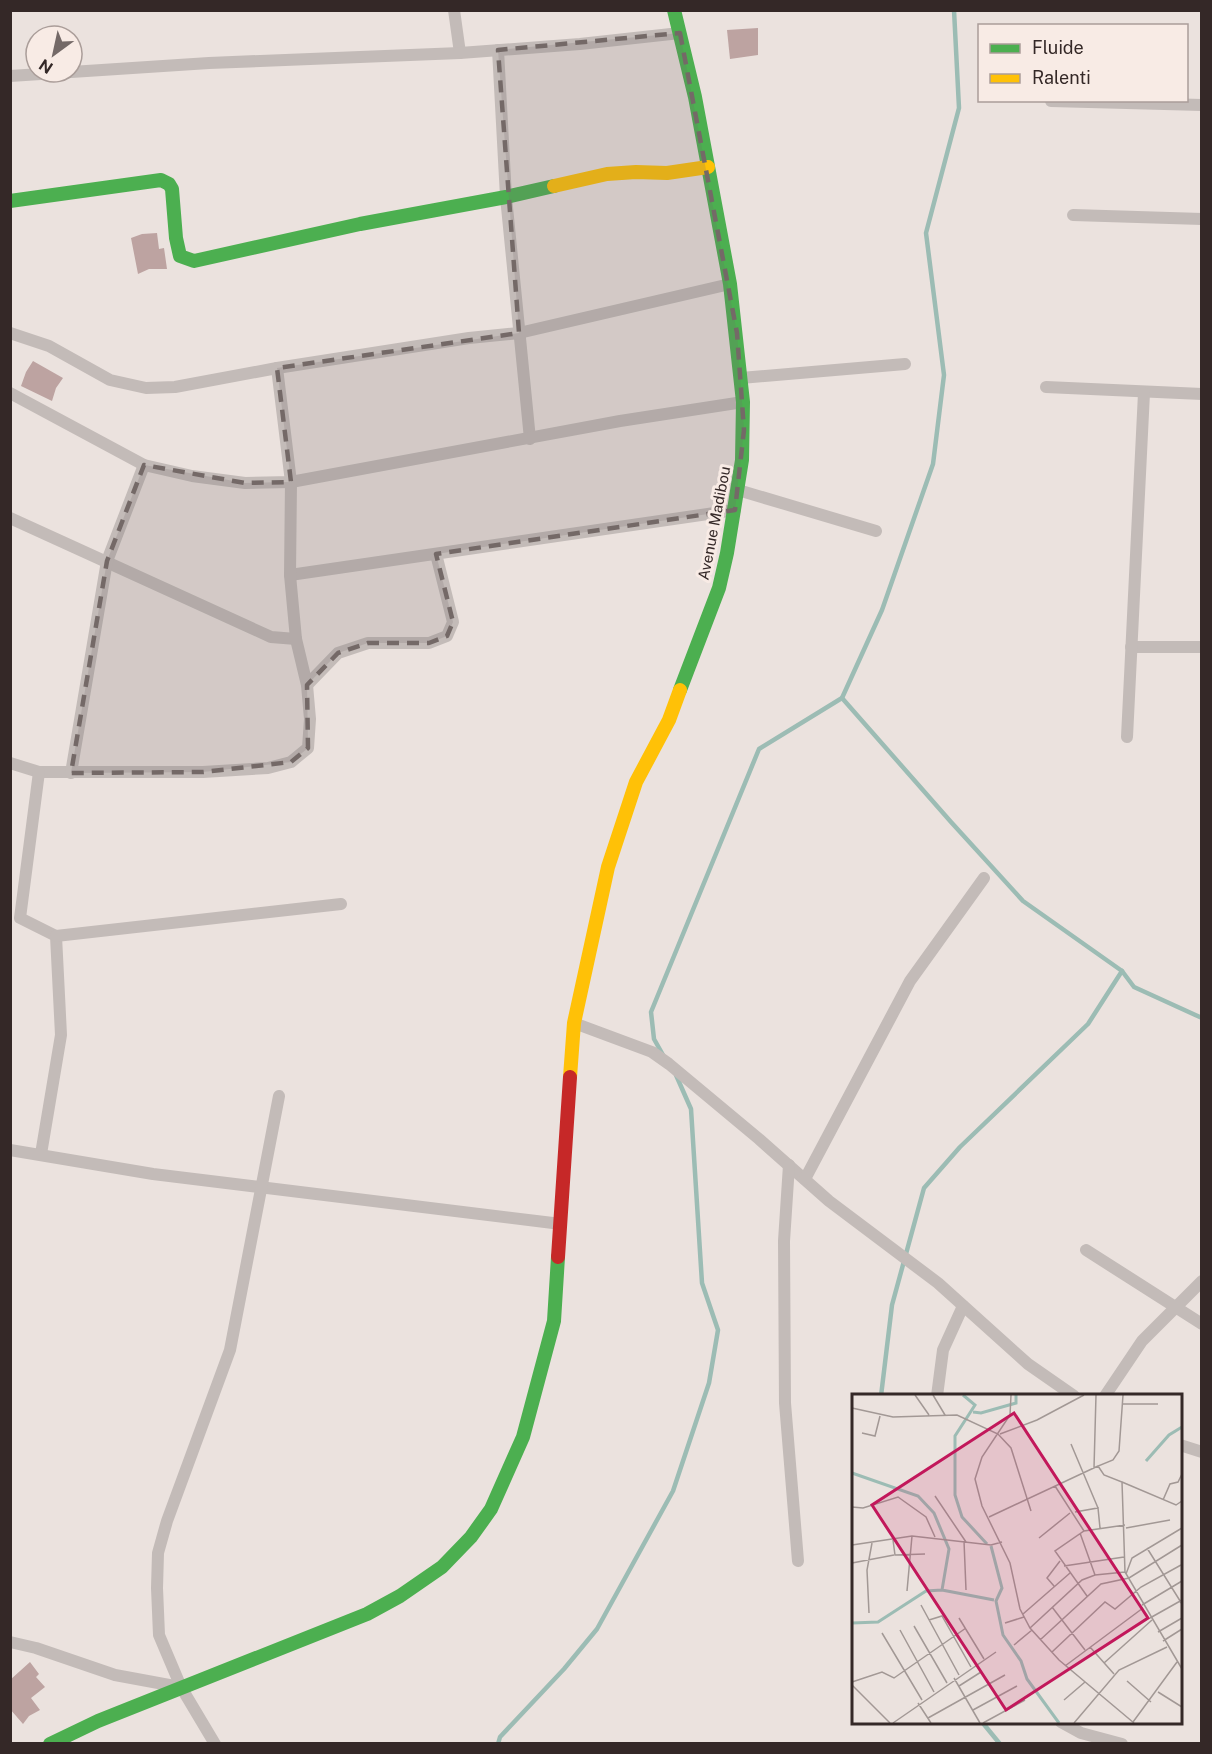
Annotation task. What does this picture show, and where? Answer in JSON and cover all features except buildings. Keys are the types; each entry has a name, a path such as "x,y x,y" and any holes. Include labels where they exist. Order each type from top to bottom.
{"street":[{"path":"454,10 460,53"},
{"name":"Avenue Madibou","path":"50,1743 181,1687 368,1614 400,1596 442,1568 471,1538 491,1509 523,1437 554,1321 574,1023 608,867 636,782 669,720 719,588 735,510 742,460 743,402 730,284 708,167 674,10"},
{"path":"10,76 209,63 460,53 680,33"},
{"path":"498,50 506,197 530,439"},
{"path":"1089,102 1202,105"},
{"path":"10,201 160,180 168,183 173,193 176,246 180,256 194,261 360,224 506,197 607,174 667,173 708,167"},
{"path":"1073,215 1202,219"},
{"path":"10,333 49,346 110,380 146,388 175,387 277,368 469,338 519,333 730,284"},
{"path":"741,378 905,364"},
{"path":"10,763 39,772 203,772 268,768 291,762 308,748 310,719 307,685 296,639 290,575 291,482 277,368"},
{"path":"1046,387 1202,394"},
{"path":"10,393 144,465 192,476 245,483 291,482 620,421 743,402"},
{"path":"1127,736 1144,393"},
{"path":"71,773 107,561 144,465"},
{"path":"738,490 876,531"},
{"path":"290,575 735,510"},
{"path":"10,518 271,637 296,639"},
{"path":"307,685 338,653 368,644 429,643 447,636 453,622 436,554"},
{"path":"1131,647 1202,647"},
{"path":"39,772 15,916 56,936 341,904"},
{"path":"805,1179 910,981 984,878"},
{"path":"41,1154 61,1035 56,936"},
{"path":"574,1023 652,1052 686,1078 829,1201 938,1284 1028,1364 1073,1394"},
{"path":"215,1743 181,1687 159,1635 158,1553 166,1521 230,1350 279,1096"},
{"path":"10,1150 153,1173 561,1224"},
{"path":"789,1165 784,1241 785,1403 798,1561"},
{"path":"1086,1250 1202,1324"},
{"path":"1106,1394 1142,1341 1202,1281"},
{"path":"937,1394 943,1350 963,1306"},
{"path":"1182,1446 1202,1452"},
{"path":"10,1642 36,1648 115,1675 181,1687"},
{"path":"1065,1724 1081,1733 1122,1743"}],"highlighted area":[{"path":"680,33 737,333 744,430 735,510 436,554 453,622 447,636 429,643 368,643 338,653 307,685 308,748 291,762 203,772 71,773 107,561 144,465 245,483 291,482 277,368 519,333 498,50"}],"waterway":[{"path":"663,1055 654,1039 651,1012 759,749 842,698 882,610 933,464 944,375 926,233 959,108 954,10"},
{"path":"842,698 1023,901 1122,971 1088,1024 960,1147 924,1188 892,1305 881,1394"},
{"path":"1122,971 1134,987 1202,1018"},
{"path":"498,1744 500,1737 564,1669 597,1629 673,1491 709,1383 718,1330 702,1283 691,1109 676,1075"},
{"path":"984,1724 1000,1744"}],"traffic: fast":[{"path":"674,10 695,97 730,284 743,402 742,460 727,553 719,588 680,690"},
{"path":"10,201 161,180 169,184 172,189 176,238 180,256 194,261 360,224 554,186"},
{"path":"50,1744 98,1721 367,1614 400,1596 442,1567 471,1537 491,1509 523,1437 554,1321 558,1257"}],"traffic: slow":[{"path":"554,186 607,174 667,173 708,167"},
{"path":"570,1077 574,1023 608,867 636,782 669,720 680,690"}],"traffic: jam":[{"path":"558,1257 570,1077"}]}
